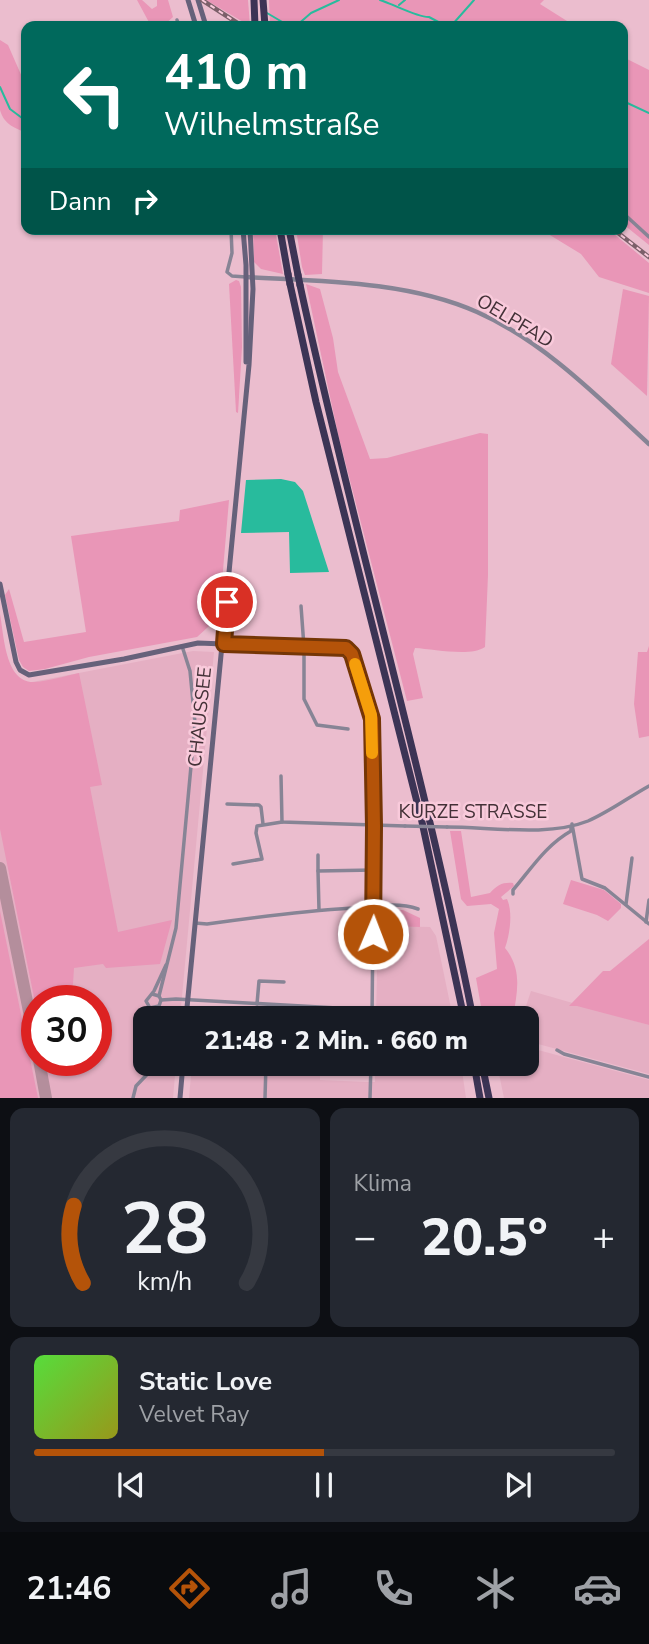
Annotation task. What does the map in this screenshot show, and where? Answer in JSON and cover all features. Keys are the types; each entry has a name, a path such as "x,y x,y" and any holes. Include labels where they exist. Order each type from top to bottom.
{"highway":[{"path":"254,0 255,21"},
{"path":"263,0 265,21"},
{"path":"281,235 316,402 422,822 461,1006"},
{"path":"290,235 327,407 435,842 470,1006"},
{"path":"476,1076 480,1098"},
{"path":"484,1076 489,1098"}],"main road":[{"path":"188,0 194,21"},
{"path":"198,0 204,21"},
{"path":"244,235 250,277"},
{"path":"250,235 250,277"},
{"name":"CHAUSSEE","path":"187,1006 224,644 243,419 250,277"},
{"path":"0,584 16,662 20,670 29,675 198,643 224,644"},
{"path":"180,1098 182,1076"}],"street":[{"path":"628,218 649,237"},
{"path":"231,235 232,253 227,272 232,276 250,277"},
{"name":"OELPFAD","path":"250,277 388,288 443,300 475,311 513,331 575,378 649,444"},
{"path":"301,606 304,699 317,725 348,729"},
{"path":"224,644 346,648 352,654 371,715 374,826 372,1006"},
{"path":"159,1006 178,917 195,723 190,671 182,646"},
{"path":"281,776 282,822"},
{"path":"572,824 589,820 649,786"},
{"path":"227,804 259,804 263,824 258,825 256,830 262,859 233,864"},
{"name":"KURZE STRASSE","path":"263,824 311,821 374,826 537,829 572,824"},
{"path":"513,894 513,890 540,856 570,831 572,824"},
{"path":"572,824 582,879 605,888 648,923"},
{"path":"318,855 319,910"},
{"path":"626,905 632,858"},
{"path":"318,871 374,870"},
{"path":"648,923 649,900"},
{"path":"195,923 207,924 263,915 374,906 418,909"},
{"path":"149,1006 146,1001 171,954"},
{"path":"257,1004 258,981 285,982"},
{"path":"152,994 160,998 295,1006"},
{"path":"557,1050 649,1077"},
{"path":"133,1098 136,1086 145,1076"},
{"path":"265,1076 265,1098"},
{"path":"370,1098 371,1076"}],"shaded area":[{"path":"137,0 142,0 152,9 157,6 157,0 168,0 173,17 169,21 148,21"},
{"path":"206,0 248,0 250,21 242,21"},
{"path":"269,0 544,0 540,4 567,21 270,21"},
{"path":"0,40 8,45 21,75 21,131 7,122 0,110"},
{"path":"628,60 649,70 649,245 628,228"},
{"path":"253,235 276,235 283,274 261,269 254,262"},
{"path":"297,235 323,235 322,274 305,275"},
{"path":"550,235 615,235 649,263 649,293 599,277 581,254"},
{"path":"236,280 241,287 242,347 238,413 229,284"},
{"path":"306,284 320,289 333,338 338,372 370,459 387,458 480,433 488,434 485,647 471,652 415,648 413,654 423,698 407,701 338,434"},
{"path":"623,289 649,296 647,396 611,364"},
{"path":"281,479 295,482 303,491 329,572 290,573 289,532 241,533 246,480"},
{"path":"229,500 219,617 197,637 89,657 45,669 29,671 23,667 19,660 5,595 9,589 24,642 86,632 71,536 179,521 180,510"},
{"path":"0,614 8,657 17,675 25,681 51,680 79,673 102,785 90,787 118,932 172,920 160,964 106,968 103,964 74,968 73,985 32,985 0,829"},
{"path":"0,630 11,672 27,683 193,651 214,652 181,1006 133,1006 133,1076 175,1076 173,1098 0,1098"},
{"path":"649,646 649,736 639,738 634,704 638,652 647,652"},
{"path":"450,831 461,831 471,897 490,893 503,884 513,883 514,886 501,897 503,900 507,899 510,910 505,948 511,956 516,973 515,1006 481,1006 476,978 497,969 494,933 499,909 491,904 467,906 461,899"},
{"path":"571,880 604,890 621,904 621,908 608,921 563,904"},
{"path":"379,910 403,910 420,918 420,927 382,926 381,931 378,931"},
{"path":"0,911 21,1014 21,1076 34,1076 38,1098 0,1098"},
{"path":"381,926 430,927 436,936 451,1006 376,1006 378,931 381,931"},
{"path":"649,939 649,1025 569,1006 603,971 610,971"},
{"path":"531,991 649,1025 649,1074 539,1044 539,1006 526,1006"},
{"path":"539,1050 649,1080 649,1098 504,1098 499,1076 539,1076"},
{"path":"191,1076 320,1076 320,1080 375,1082 375,1076 463,1076 466,1098 189,1098"}],"waterway":[{"path":"302,21 311,13 339,0"},
{"path":"380,0 436,21"},
{"path":"399,5 405,0"},
{"path":"456,21 474,0"},
{"path":"267,13 281,21"},
{"path":"0,87 10,109 21,117"},
{"path":"628,103 649,113"}],"taxiway":[{"path":"0,868 24,985"},
{"path":"42,1076 46,1098"}],"railway":[{"path":"202,0 234,21"},
{"path":"621,235 649,257"}],"slow traffic":[{"path":"355,664 371,715 372,753"}],"route":[{"path":"227,602 224,644 346,648 352,654 372,719 373,934"}]}
